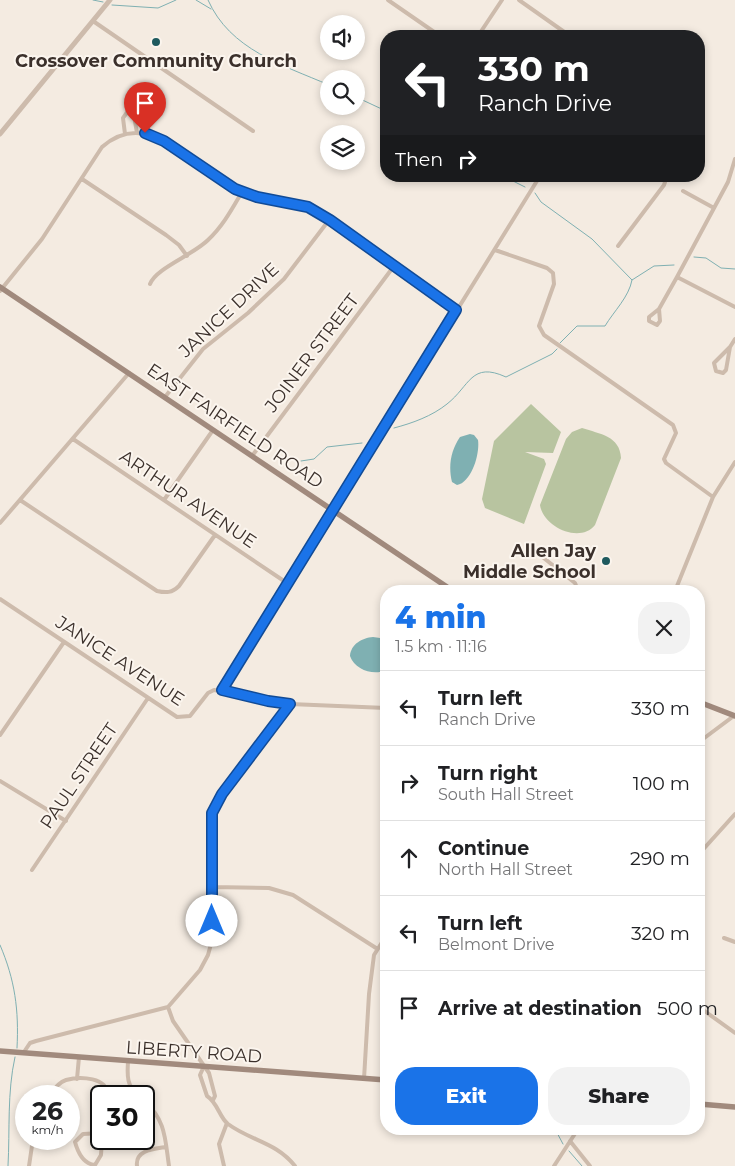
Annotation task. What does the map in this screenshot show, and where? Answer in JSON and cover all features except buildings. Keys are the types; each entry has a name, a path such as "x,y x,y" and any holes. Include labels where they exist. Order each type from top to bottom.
{"main road":[{"name":"EAST FAIRFIELD ROAD","path":"1,289 444,585"},
{"path":"705,704 735,716"},
{"name":"LIBERTY ROAD","path":"0,1051 380,1080"},
{"path":"705,1104 735,1107"}],"street":[{"path":"0,134 110,0"},
{"path":"388,0 431,30"},
{"path":"482,30 502,0"},
{"path":"519,0 562,30"},
{"path":"94,21 252,131"},
{"path":"125,134 122,118 128,111 134,116 137,132"},
{"path":"1,289 42,239 102,147 114,138 137,132 153,135 164,141 220,181 242,192 308,207 330,220 456,310"},
{"path":"659,309 728,182 735,159"},
{"path":"82,179 166,235 179,245 187,256"},
{"path":"380,708 290,704 222,690 536,182"},
{"path":"618,246 661,182"},
{"path":"150,284 154,275 199,248 219,229 242,192"},
{"path":"683,192 714,208"},
{"name":"JANICE DRIVE","path":"164,397 202,349 248,313 284,279 330,220"},
{"path":"495,250 548,268 553,273 554,284 539,326 544,336 673,425 676,433 664,459 666,463 714,496"},
{"name":"JOINER STREET","path":"252,456 394,266"},
{"path":"677,276 735,307"},
{"path":"730,348 714,362 716,371 724,372 726,370 730,348 735,339"},
{"path":"0,523 129,373"},
{"path":"164,500 213,430"},
{"name":"ARTHUR AVENUE","path":"73,439 287,583"},
{"path":"677,585 714,496 735,462"},
{"path":"20,500 157,591 162,592 172,592 179,586 215,535"},
{"path":"530,547 552,563 576,585"},
{"name":"JANICE AVENUE","path":"0,599 177,717 184,718 190,716 208,693 214,690 222,690"},
{"path":"0,735 64,642"},
{"name":"PAUL STREET","path":"32,870 148,698"},
{"path":"24,1052 30,1043 36,1041 168,1007 200,970 210,951 212,813 222,794 290,704"},
{"path":"705,738 735,716"},
{"path":"0,781 66,821"},
{"path":"705,847 735,814"},
{"path":"212,887 269,888 293,895 376,948"},
{"path":"724,938 735,942"},
{"path":"364,1079 369,994 376,948 380,943"},
{"path":"168,1007 174,1021 209,1073 215,1096 213,1100"},
{"path":"705,1011 735,1032"},
{"path":"77,1079 79,1057"},
{"path":"128,1062 127,1078 130,1085"},
{"path":"204,1066 200,1075 207,1096 213,1100 227,1124 268,1143 295,1166"},
{"path":"58,1085 66,1080 77,1079 95,1080 104,1085"},
{"path":"155,1112 161,1122 168,1166"},
{"path":"224,1166 219,1144 227,1124"},
{"path":"90,1134 83,1134 75,1142 77,1150 87,1163 95,1165 98,1162 100,1150"},
{"path":"554,1166 574,1135"},
{"path":"570,1141 590,1166"},
{"path":"137,1166 137,1159 141,1154 149,1150 166,1147"},
{"path":"30,1166 32,1150"}],"green space":[{"path":"531,404 561,432 553,453 525,452 544,459 546,464 524,524 485,508 482,499 494,441"},
{"path":"582,428 602,434 613,440 620,451 621,458 595,525 580,533 572,533 555,526 548,520 540,505 566,439 572,432"}],"water":[{"path":"470,434 474,435 478,440 478,452 471,473 467,479 457,485 452,482 451,476 450,464 452,453 460,437"},
{"path":"380,638 380,672 365,670 352,661 350,656 352,648 358,642 365,639"}],"waterway":[{"path":"93,0 103,2"},
{"path":"112,5 158,8 176,0"},
{"path":"196,0 211,9"},
{"path":"208,0 230,32 244,44 276,62 320,81"},
{"path":"365,101 380,108"},
{"path":"515,182 525,187"},
{"path":"535,193 541,202 592,239 632,280 654,266 674,265"},
{"path":"694,257 706,258 721,268 735,269"},
{"path":"560,343 577,326 605,326 625,298 632,280"},
{"path":"394,428 422,419 435,412 455,397 478,374 485,372 506,377 552,354 557,349"},
{"path":"301,461 314,459 327,447 362,443"},
{"path":"0,945 15,995 17,1048"},
{"path":"8,1166 10,1098 15,1057"},
{"path":"558,1135 563,1144"},
{"path":"569,1151 582,1166"}],"place":[{"name":"Crossover Community Church","path":"156,42"},
{"name":"Allen Jay Middle School","path":"606,561"}],"route":[{"path":"145,133 164,141 220,181 235,189 257,197 292,202 308,207 330,220 456,310 222,690 290,704 276,720 222,794 212,813 212,921"}]}
